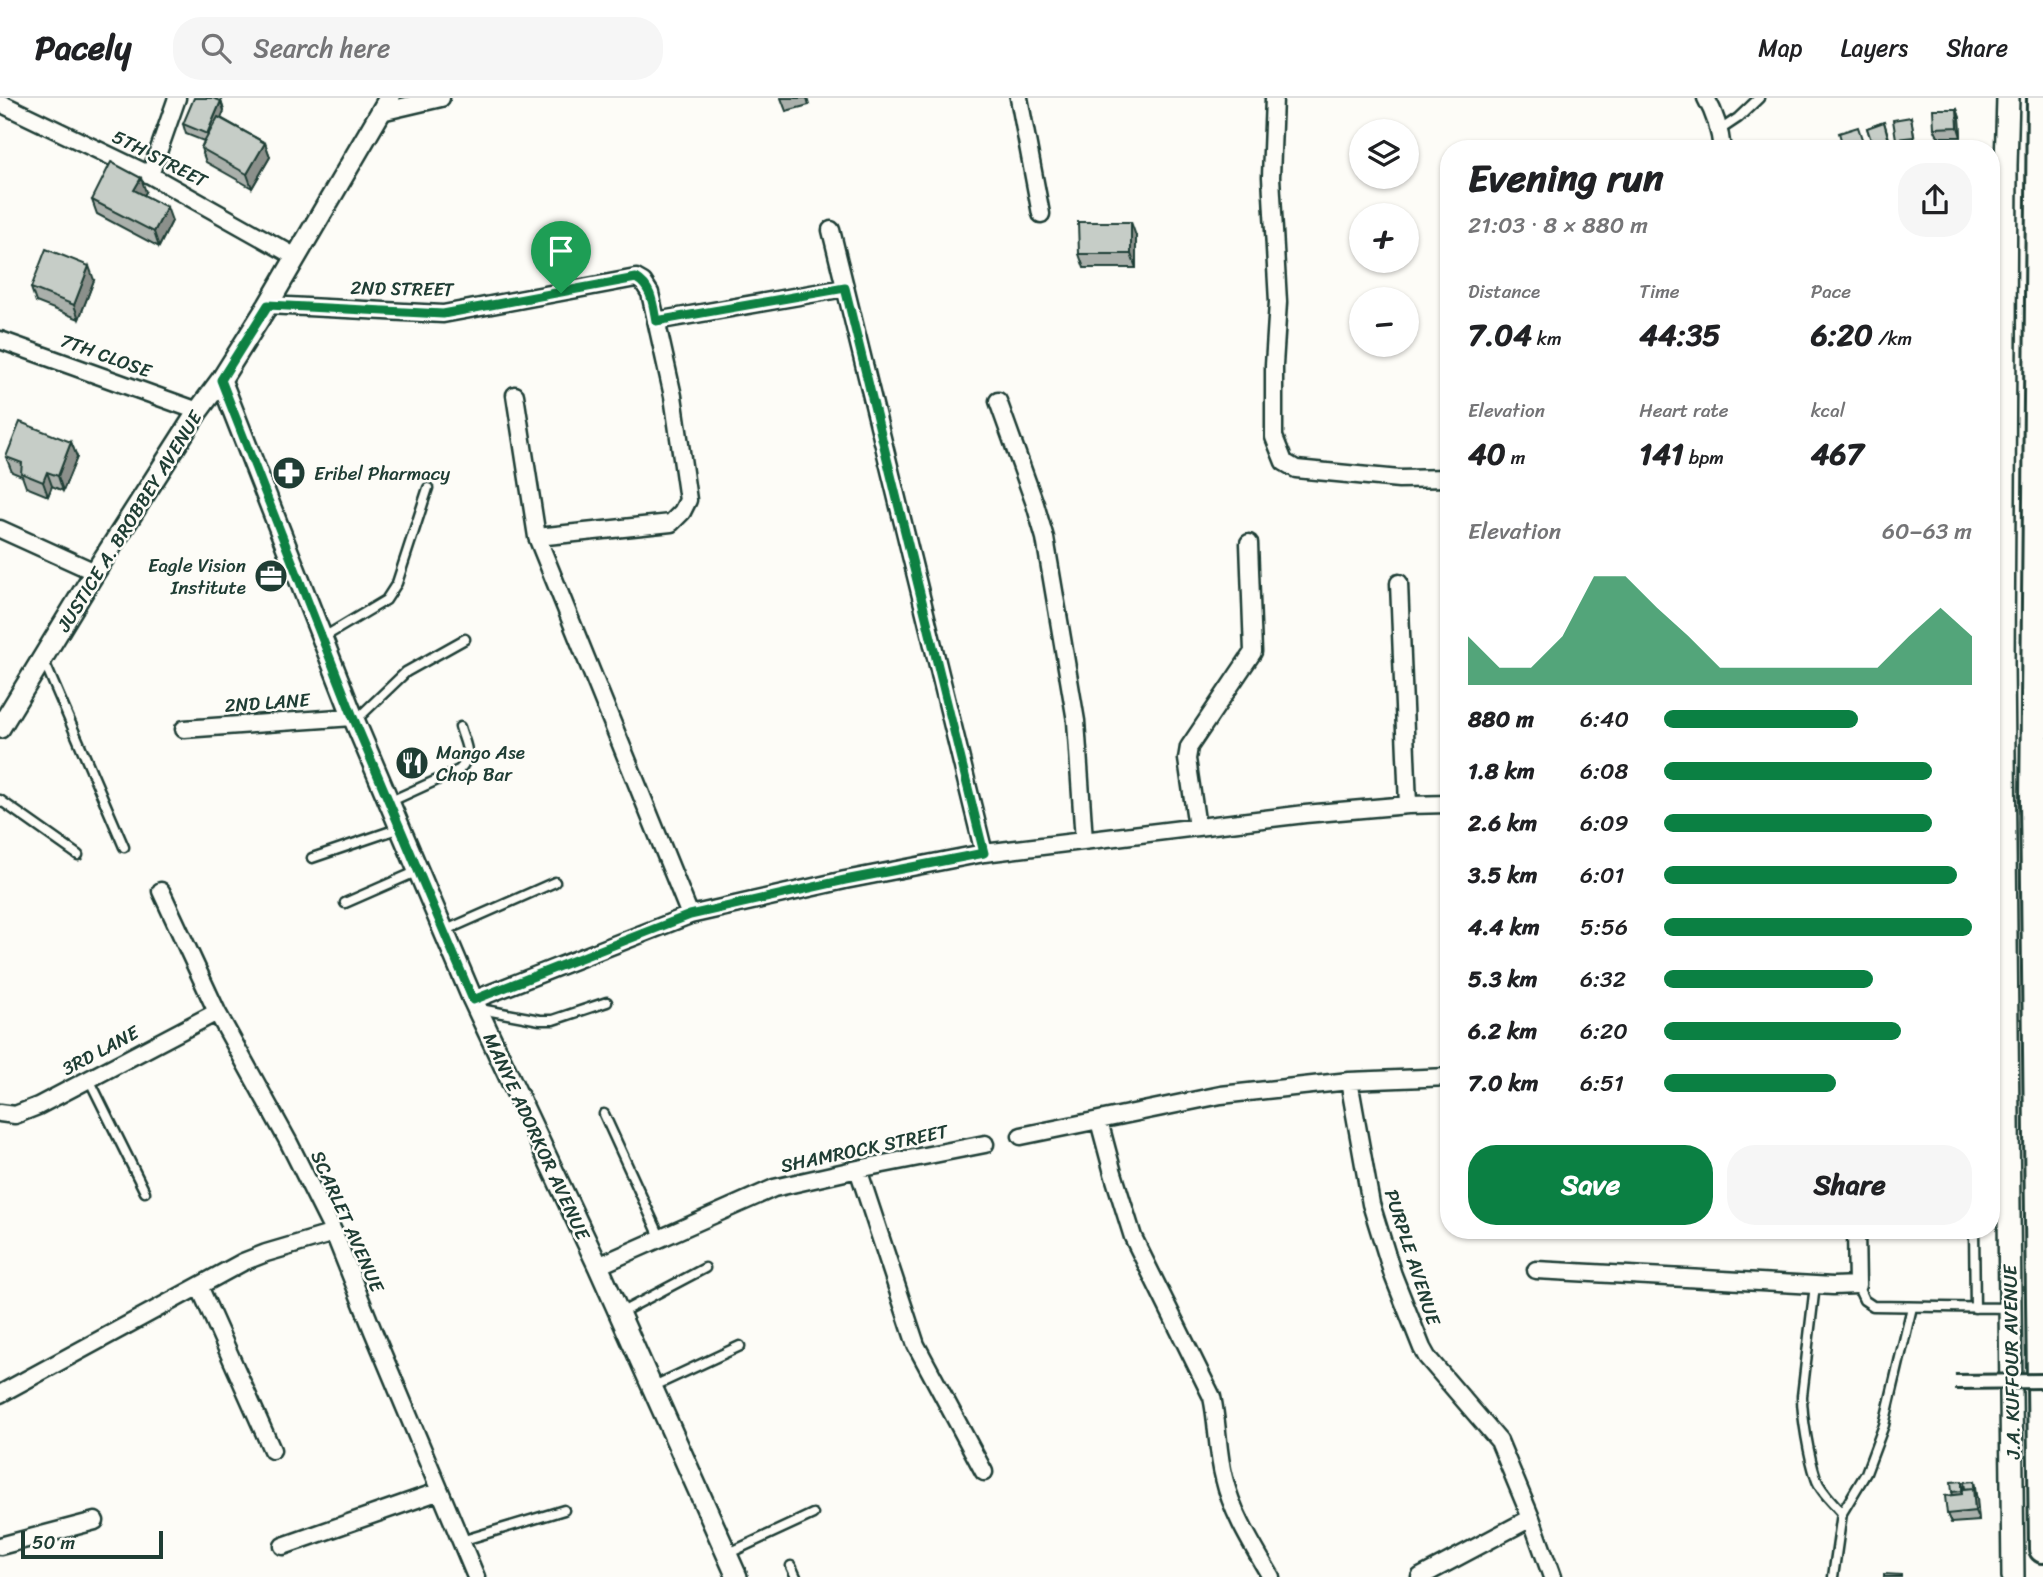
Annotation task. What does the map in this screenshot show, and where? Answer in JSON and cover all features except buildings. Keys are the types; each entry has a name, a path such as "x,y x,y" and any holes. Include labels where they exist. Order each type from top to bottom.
{"highway":[{"path":"2041,98 2034,816 2043,1549"}],"main road":[{"name":"J.A. KUFFOUR AVENUE","path":"2000,397 2008,98"},
{"name":"J.A. KUFFOUR AVENUE","path":"2000,550 2003,663 2000,751"},
{"name":"J.A. KUFFOUR AVENUE","path":"2000,892 2010,1308 2013,1577"}],"street":[{"path":"150,175 177,98"},
{"path":"385,105 441,98"},
{"path":"1018,98 1041,214"},
{"path":"1274,98 1271,177 1278,302 1274,365 1274,437 1283,462 1296,469 1399,479 1440,478"},
{"path":"1706,98 1720,130 1721,140"},
{"name":"5TH STREET","path":"0,103 150,175 296,257"},
{"name":"JUSTICE A. BROBBEY AVENUE","path":"0,729 94,572 268,305 385,105"},
{"path":"831,230 984,853"},
{"name":"2ND STREET","path":"268,305 443,314 636,278 643,282 650,293 656,321"},
{"path":"537,537 671,523 682,512 688,500 673,396 656,321 845,288"},
{"name":"7TH CLOSE","path":"0,340 198,411"},
{"name":"MANYE ADORKOR AVENUE","path":"221,380 354,719 475,1004 620,1314 737,1577"},
{"path":"515,395 537,537 690,915"},
{"path":"998,401 1045,538 1076,721 1084,841"},
{"path":"0,529 94,572"},
{"path":"1197,827 1187,759 1189,747 1253,652 1249,543"},
{"path":"1399,583 1408,805"},
{"name":"2ND LANE","path":"184,729 354,719"},
{"path":"475,1004 690,915 845,880 984,853 1305,814 1440,804"},
{"name":"SCARLET AVENUE","path":"161,891 217,1013 288,1141 334,1233 476,1577"},
{"name":"3RD LANE","path":"0,1113 15,1115 38,1107 217,1013"},
{"path":"1021,1136 1221,1095 1349,1081 1440,1077"},
{"name":"PURPLE AVENUE","path":"1349,1081 1371,1205 1393,1275 1422,1348 1499,1441 1552,1577"},
{"path":"1099,1121 1133,1237 1212,1397 1223,1475 1230,1500 1271,1577"},
{"name":"SHAMROCK STREET","path":"598,1266 774,1188 985,1144"},
{"path":"858,1169 916,1345 984,1472"},
{"path":"0,1394 243,1262 334,1233"},
{"path":"1536,1270 1857,1285 1856,1239"},
{"path":"199,1286 272,1450"},
{"path":"1955,1382 2043,1381"},
{"path":"283,1546 440,1491"},
{"path":"1420,1577 1531,1518"},
{"path":"0,1546 95,1521"}],"lane":[{"path":"1720,130 1738,118 1759,98"},
{"path":"322,638 386,600 393,592 428,488"},
{"path":"354,719 406,672 465,639"},
{"path":"43,658 124,847"},
{"path":"389,802 459,770 466,763 468,755 460,727"},
{"path":"0,800 78,855"},
{"path":"312,858 400,828"},
{"path":"345,903 418,871"},
{"path":"444,931 555,883"},
{"path":"475,1004 540,1020 553,1020 607,1002"},
{"path":"89,1079 145,1192"},
{"path":"604,1114 661,1238"},
{"path":"1974,1239 1975,1308"},
{"path":"620,1314 705,1268"},
{"path":"1815,1285 1802,1412 1816,1478 1823,1491 1842,1513"},
{"path":"1857,1285 1864,1300 1873,1306 2010,1308"},
{"path":"1833,1577 1842,1513 1866,1473 1884,1425 1912,1307"},
{"path":"652,1387 740,1346"},
{"path":"461,1541 564,1510"},
{"path":"727,1554 813,1514"},
{"path":"791,1566 796,1577"}],"place":[{"name":"Eribel Pharmacy","path":"289,473"},
{"name":"Eagle Vision Institute","path":"271,576"},
{"name":"Mango Ase Chop Bar","path":"412,763"}],"route":[{"path":"636,278 643,282 650,293 656,321 845,288 984,853 845,880 690,915 473,1000 353,717 221,380 268,305 443,314 561,293 636,278"}]}
